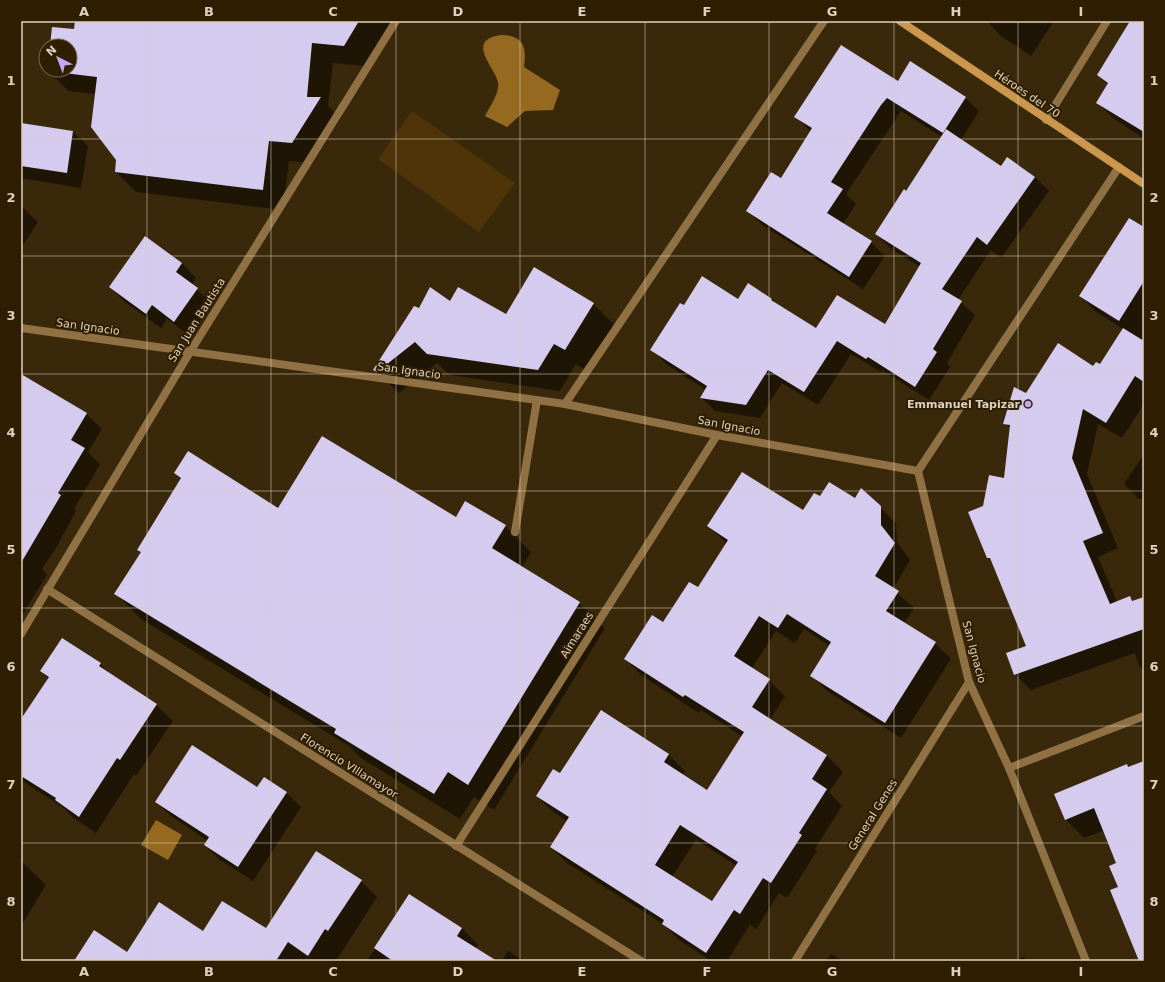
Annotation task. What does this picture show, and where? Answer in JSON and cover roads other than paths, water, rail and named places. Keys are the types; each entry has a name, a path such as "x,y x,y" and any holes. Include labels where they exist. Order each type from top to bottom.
{"street":[{"name":"San Juan Bautista","path":"21,634 46,594 46,588 190,352 396,21"},
{"path":"565,404 824,21"},
{"name":"Héroes del 70","path":"900,21 1046,120 1144,184"},
{"path":"1046,120 1107,21"},
{"path":"918,471 1119,167"},
{"name":"San Ignacio","path":"21,328 565,404 717,435 918,471 969,682 1009,768 1086,961"},
{"path":"515,532 537,400"},
{"name":"Aimaraes","path":"456,846 717,435"},
{"name":"Florencio VIllamayor","path":"46,588 641,961"},
{"name":"General Genes","path":"795,961 969,682"},
{"path":"1009,768 1144,716"}],"place":[{"name":"Emmanuel Tapizar","path":"1028,404"}]}
